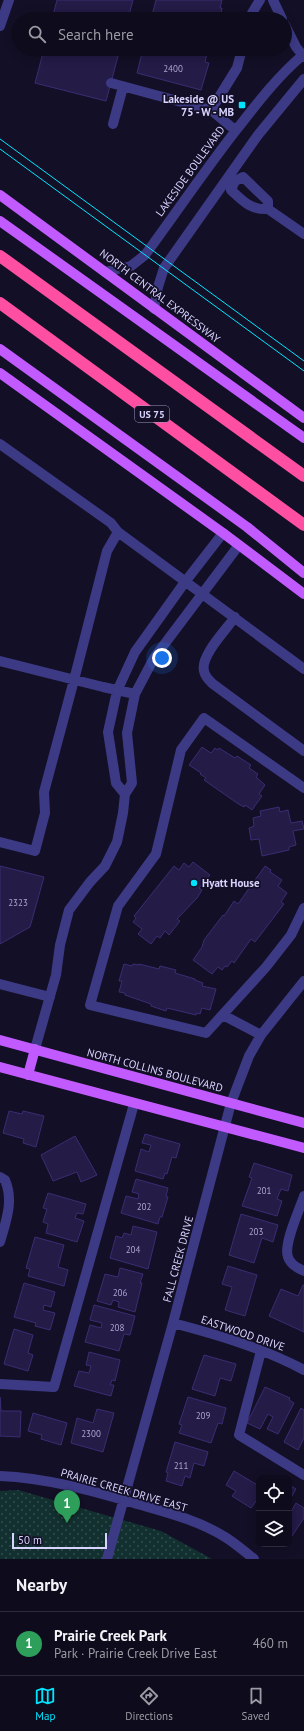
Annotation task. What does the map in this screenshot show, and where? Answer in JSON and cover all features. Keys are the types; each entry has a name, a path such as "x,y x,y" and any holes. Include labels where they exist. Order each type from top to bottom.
{"highway":[{"path":"0,256 304,476"},
{"name":"US 75","path":"0,302 304,525"}],"main road":[{"name":"NORTH CENTRAL EXPRESSWAY","path":"0,195 304,418"},
{"path":"0,221 304,438"},
{"path":"0,349 247,527 304,573"},
{"path":"0,373 223,533 304,594"},
{"name":"NORTH COLLINS BOULEVARD","path":"0,1040 304,1123"},
{"path":"28,1075 35,1049"},
{"path":"0,1067 134,1104 304,1148"}],"street":[{"path":"0,26 9,0"},
{"path":"254,12 260,0"},
{"path":"273,0 279,12"},
{"path":"292,37 303,55"},
{"name":"LAKESIDE BOULEVARD","path":"105,272 131,266 145,255 265,92 288,67 303,55"},
{"path":"211,110 237,68 240,56"},
{"path":"154,309 158,287 164,268 232,179 263,129 304,79"},
{"path":"111,84 211,110 236,130"},
{"path":"113,124 123,87"},
{"path":"232,179 243,177 268,200 268,209"},
{"path":"232,179 231,190 242,200 257,210 268,209 304,234"},
{"path":"0,444 111,523 118,532 304,669"},
{"path":"0,842 35,851 45,814 44,792 107,551 118,532"},
{"path":"125,794 116,783 108,732 117,691 135,652 185,582 223,533"},
{"path":"35,1049 56,975 60,945 69,910 90,882 105,866 117,842 125,794 132,783 128,733 136,694 154,658 239,545"},
{"path":"235,617 205,659 204,671 206,677 213,684 304,750"},
{"path":"0,661 117,691 136,694"},
{"path":"304,788 204,718 181,750 156,854 118,906 90,1004 206,1034 292,936 304,908"},
{"name":"FALL CREEK DRIVE","path":"107,1559 173,1323 231,1103 249,1056 261,1035 304,981"},
{"path":"0,984 50,997"},
{"path":"223,1015 261,1035"},
{"path":"0,1384 54,1387 134,1104"},
{"path":"0,1177 6,1180 10,1194 10,1204 0,1242"},
{"path":"304,1196 288,1245 287,1256 292,1264 304,1271"},
{"name":"EASTWOOD DRIVE","path":"173,1323 262,1351 304,1370"},
{"path":"262,1351 239,1435 304,1475"},
{"name":"PRAIRIE CREEK DRIVE EAST","path":"0,1476 70,1485 164,1511 204,1526 226,1537 254,1559"}],"green space":[{"path":"18,1490 161,1531 212,1559 0,1559 0,1491"}],"building":[{"path":"57,0 133,0 130,12 54,12"},
{"path":"156,0 222,0 220,8 222,8 221,12 153,12"},
{"path":"42,56 118,56 106,101 35,83"},
{"path":"141,56 206,56 205,62 209,63 201,90 137,73"},
{"path":"202,747 211,753 215,748 218,750 219,748 235,758 237,756 251,765 249,768 258,774 256,777 265,785 259,794 262,796 252,810 245,805 244,807 237,803 204,780 206,778 200,774 201,773 189,765"},
{"path":"279,807 280,812 288,810 291,823 302,821 304,829 293,831 296,845 289,847 289,850 262,856 259,839 251,840 249,828 254,826 253,818 261,816 260,811"},
{"path":"193,862 210,875 199,888 202,890 197,898 177,919 180,921 169,935 165,931 160,938 157,936 151,944 138,934 142,929 133,922 136,918 134,916 174,866 179,870 184,863 189,867"},
{"path":"0,866 44,877 30,927 0,944"},
{"path":"265,866 271,870 270,872 282,880 278,886 287,893 281,902 284,904 255,942 251,939 234,963 232,961 222,970 218,967 212,974 193,960 202,947 204,940 223,915 224,916 234,901 238,904"},
{"path":"124,964 132,966 133,964 139,964 159,969 160,966 176,970 175,973 203,983 202,986 216,989 210,1010 202,1008 200,1014 197,1013 196,1015 167,1008 166,1011 125,995 125,993 119,992 122,981 119,981"},
{"path":"9,1111 22,1114 23,1111 44,1116 36,1147 23,1143 24,1139 3,1133"},
{"path":"145,1134 180,1144 176,1158 172,1157 167,1174 165,1173 163,1179 135,1171 141,1149 149,1152 151,1145 142,1143"},
{"path":"75,1136 97,1175 81,1182 77,1172 53,1181 41,1155"},
{"path":"254,1163 292,1175 288,1191 281,1189 277,1199 282,1201 277,1216 242,1206 252,1178 249,1177"},
{"path":"136,1179 168,1188 166,1196 168,1197 162,1217 160,1217 158,1224 121,1213 126,1196 138,1199 139,1194 132,1192"},
{"path":"48,1193 86,1204 83,1214 77,1213 75,1218 84,1221 77,1242 46,1233 48,1224 43,1222 47,1209 43,1208"},
{"path":"241,1214 278,1225 273,1242 262,1238 254,1263 229,1255"},
{"path":"133,1226 157,1232 148,1269 110,1258 116,1236 122,1238 124,1233 131,1235"},
{"path":"35,1237 64,1245 58,1267 68,1270 64,1286 28,1276 30,1269 26,1268"},
{"path":"228,1266 257,1275 245,1316 225,1310 232,1287 222,1284"},
{"path":"120,1268 143,1274 135,1312 118,1307 119,1302 113,1300 111,1305 97,1301 105,1274 118,1277"},
{"path":"24,1283 55,1292 51,1307 44,1305 43,1310 55,1313 50,1330 35,1326 36,1323 14,1317"},
{"path":"303,1285 304,1332 269,1316 281,1289 298,1296"},
{"path":"94,1305 135,1316 130,1335 124,1334 119,1351 85,1342 90,1325 101,1328 102,1323 90,1320"},
{"path":"14,1329 33,1335 28,1353 33,1355 28,1371 4,1364"},
{"path":"89,1352 120,1360 115,1381 112,1380 110,1385 114,1385 111,1396 74,1386 79,1371 89,1373 91,1366 86,1365"},
{"path":"204,1355 236,1364 231,1381 220,1378 215,1396 192,1389"},
{"path":"265,1387 290,1398 289,1400 294,1403 278,1434 267,1429 273,1417 268,1414 260,1429 247,1423"},
{"path":"0,1397 1,1411 21,1411 20,1437 0,1436"},
{"path":"188,1397 226,1408 222,1424 218,1423 211,1443 179,1433 182,1425 179,1424"},
{"path":"301,1408 304,1410 304,1438 298,1450 284,1442"},
{"path":"97,1409 114,1413 103,1452 71,1443 77,1418 93,1423"},
{"path":"33,1413 67,1423 61,1445 41,1439 42,1435 28,1431"},
{"path":"175,1442 208,1452 204,1466 194,1463 190,1478 185,1476 182,1486 166,1481 168,1473 166,1472"},
{"path":"234,1471 256,1484 256,1501 251,1508 232,1496 236,1491 226,1485"},
{"path":"292,1487 296,1489 292,1496"},
{"path":"296,1503 304,1508 304,1518 292,1536 292,1511"}],"tram line":[{"path":"0,139 304,361"},
{"path":"0,149 304,371"}],"place":[{"name":"Lakeside @ US 75 - W - MB","path":"242,105"},
{"name":"Hyatt House","path":"194,883"},
{"name":"Prairie Creek Park","path":"67,1523"}]}
